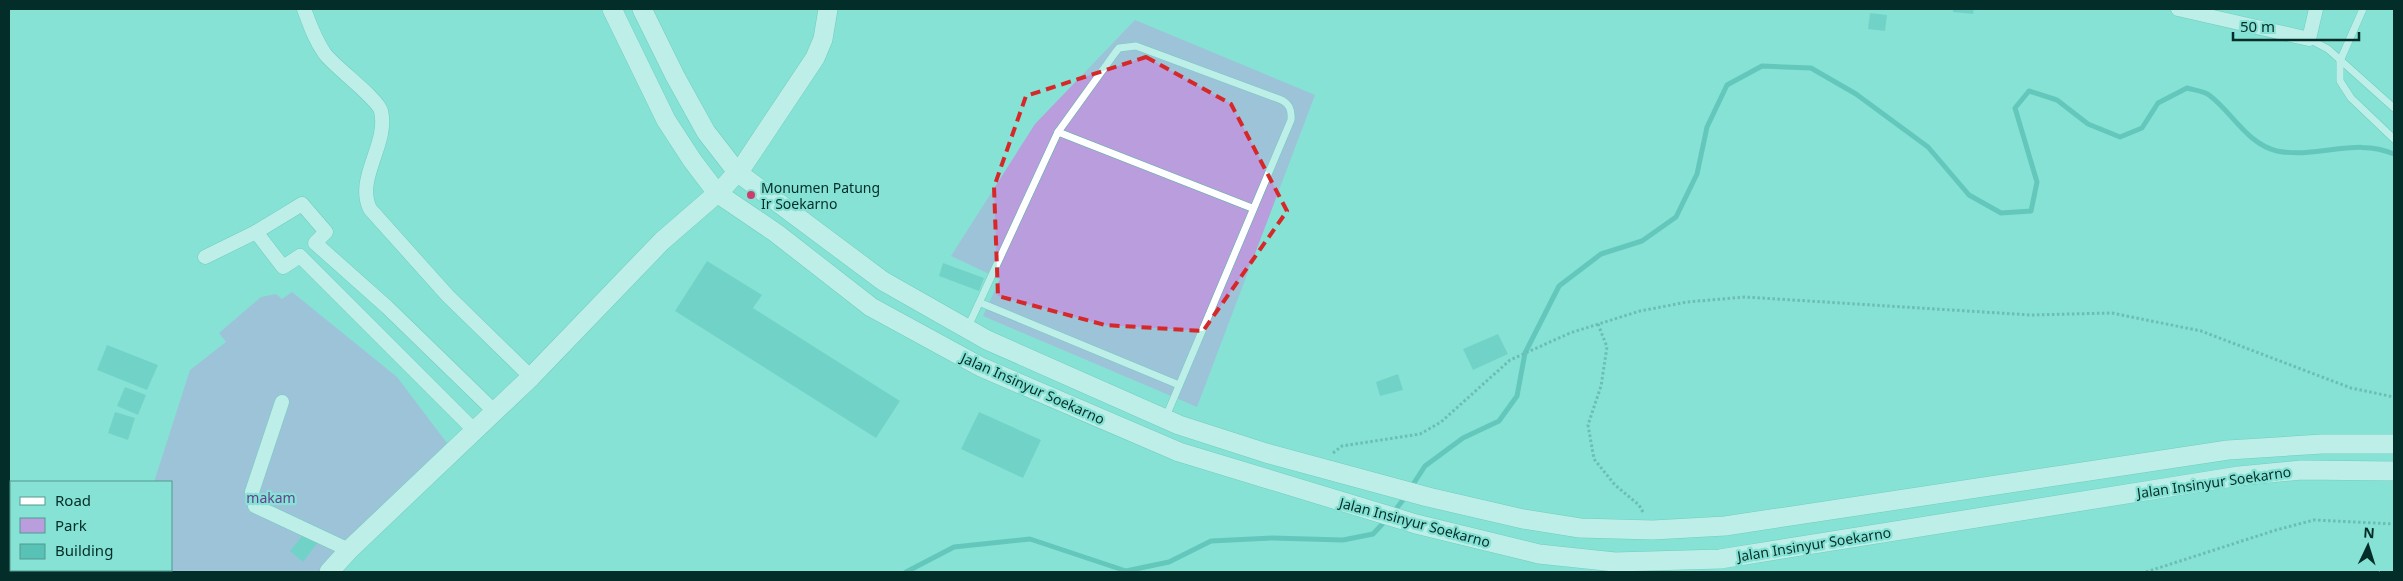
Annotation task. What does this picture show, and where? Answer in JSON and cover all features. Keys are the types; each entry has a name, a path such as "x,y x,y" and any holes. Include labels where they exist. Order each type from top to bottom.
{"main road":[{"name":"Jalan Insinyur Soekarno","path":"612,9 666,120 692,160 717,193 776,233 871,306 981,367 1179,452 1416,524 1539,554 1615,562 1665,562 1720,558 2239,476 2302,470 2394,471"},
{"name":"Jalan Insinyur Soekarno","path":"642,9 675,76 706,132 737,172 883,281 967,330 1165,418 1266,453 1428,497 1523,519 1580,528 1653,530 1725,526 2228,450 2322,444 2394,444"},
{"path":"329,572 348,550 530,377 662,241 717,193 737,172 815,58 823,39 828,9"},
{"path":"1366,509 1373,481"}],"street":[{"path":"304,9 314,37 326,55 379,106 382,113 380,137 367,185 367,202 370,209 448,296 530,377"},
{"path":"2178,9 2239,15 2309,39 2316,9"},
{"path":"205,257 256,232 302,204 326,232 300,256 283,267 256,232"},
{"path":"315,243 386,307 494,411"},
{"path":"300,256 474,430"},
{"path":"282,402 252,492 255,506 348,550"}],"lane":[{"path":"2361,10 2340,61 2340,81 2351,98 2394,139"},
{"path":"2309,39 2328,49 2394,108"},
{"path":"967,330 1058,132 1102,68 1120,48 1136,46 1279,98 1287,102 1290,107 1291,120 1252,208 1165,418"},
{"path":"1058,132 1252,208"},
{"path":"981,303 1179,385"}],"path":[{"path":"1314,466 1342,446 1420,434 1441,422 1510,360 1570,333 1640,310 1687,302 1745,298 2031,315 2112,313 2201,331 2351,388 2394,397"},
{"path":"1598,324 1607,346 1601,386 1588,425 1594,459 1615,485 1639,505 1653,530"},
{"path":"2146,572 2276,530 2314,520 2394,524"}],"highlighted area":[{"path":"1146,57 1231,104 1287,211 1203,331 1105,325 998,296 994,187 1026,96"}],"green space":[{"path":"1135,20 1315,95 1197,407 983,316 1000,279 951,256 1035,124"},
{"name":"makam","path":"292,292 397,377 450,447 320,572 57,572 172,571 172,481 154,481 190,370 226,342 219,333 261,297 276,294 282,299"}],"building":[{"path":"1953,9 1974,9 1973,14 1953,12"},
{"path":"1870,13 1887,15 1885,31 1868,29"},
{"path":"707,261 762,295 753,308 900,401 876,438 675,311"},
{"path":"943,263 984,278 979,291 939,276"},
{"path":"1498,334 1508,354 1473,370 1463,349"},
{"path":"107,345 158,365 147,390 97,370"},
{"path":"1398,374 1403,390 1380,396 1376,382"},
{"path":"125,387 146,395 138,415 117,406"},
{"path":"115,412 135,418 128,440 108,433"},
{"path":"979,412 1041,440 1023,478 961,449"},
{"path":"306,531 319,541 303,562 290,551"}],"waterway":[{"path":"1410,489 1425,466 1463,438 1499,421 1517,396 1525,353 1559,286 1601,254 1642,241 1676,217 1697,174 1707,127 1727,85 1762,66 1811,68 1856,94 1928,147 1969,195 2001,213 2031,211 2037,182 2015,108 2029,91 2057,100 2088,124 2120,137 2142,128 2158,103 2187,88 2209,95 2248,135 2266,147 2277,151 2292,153 2365,147 2380,149 2394,154"},
{"path":"1393,513 1406,496"},
{"path":"906,572 954,547 1030,539 1126,571 1169,562 1211,541 1272,538 1343,540 1373,534 1387,519"}],"place":[{"name":"Monumen Patung Ir Soekarno","path":"751,195"}]}
